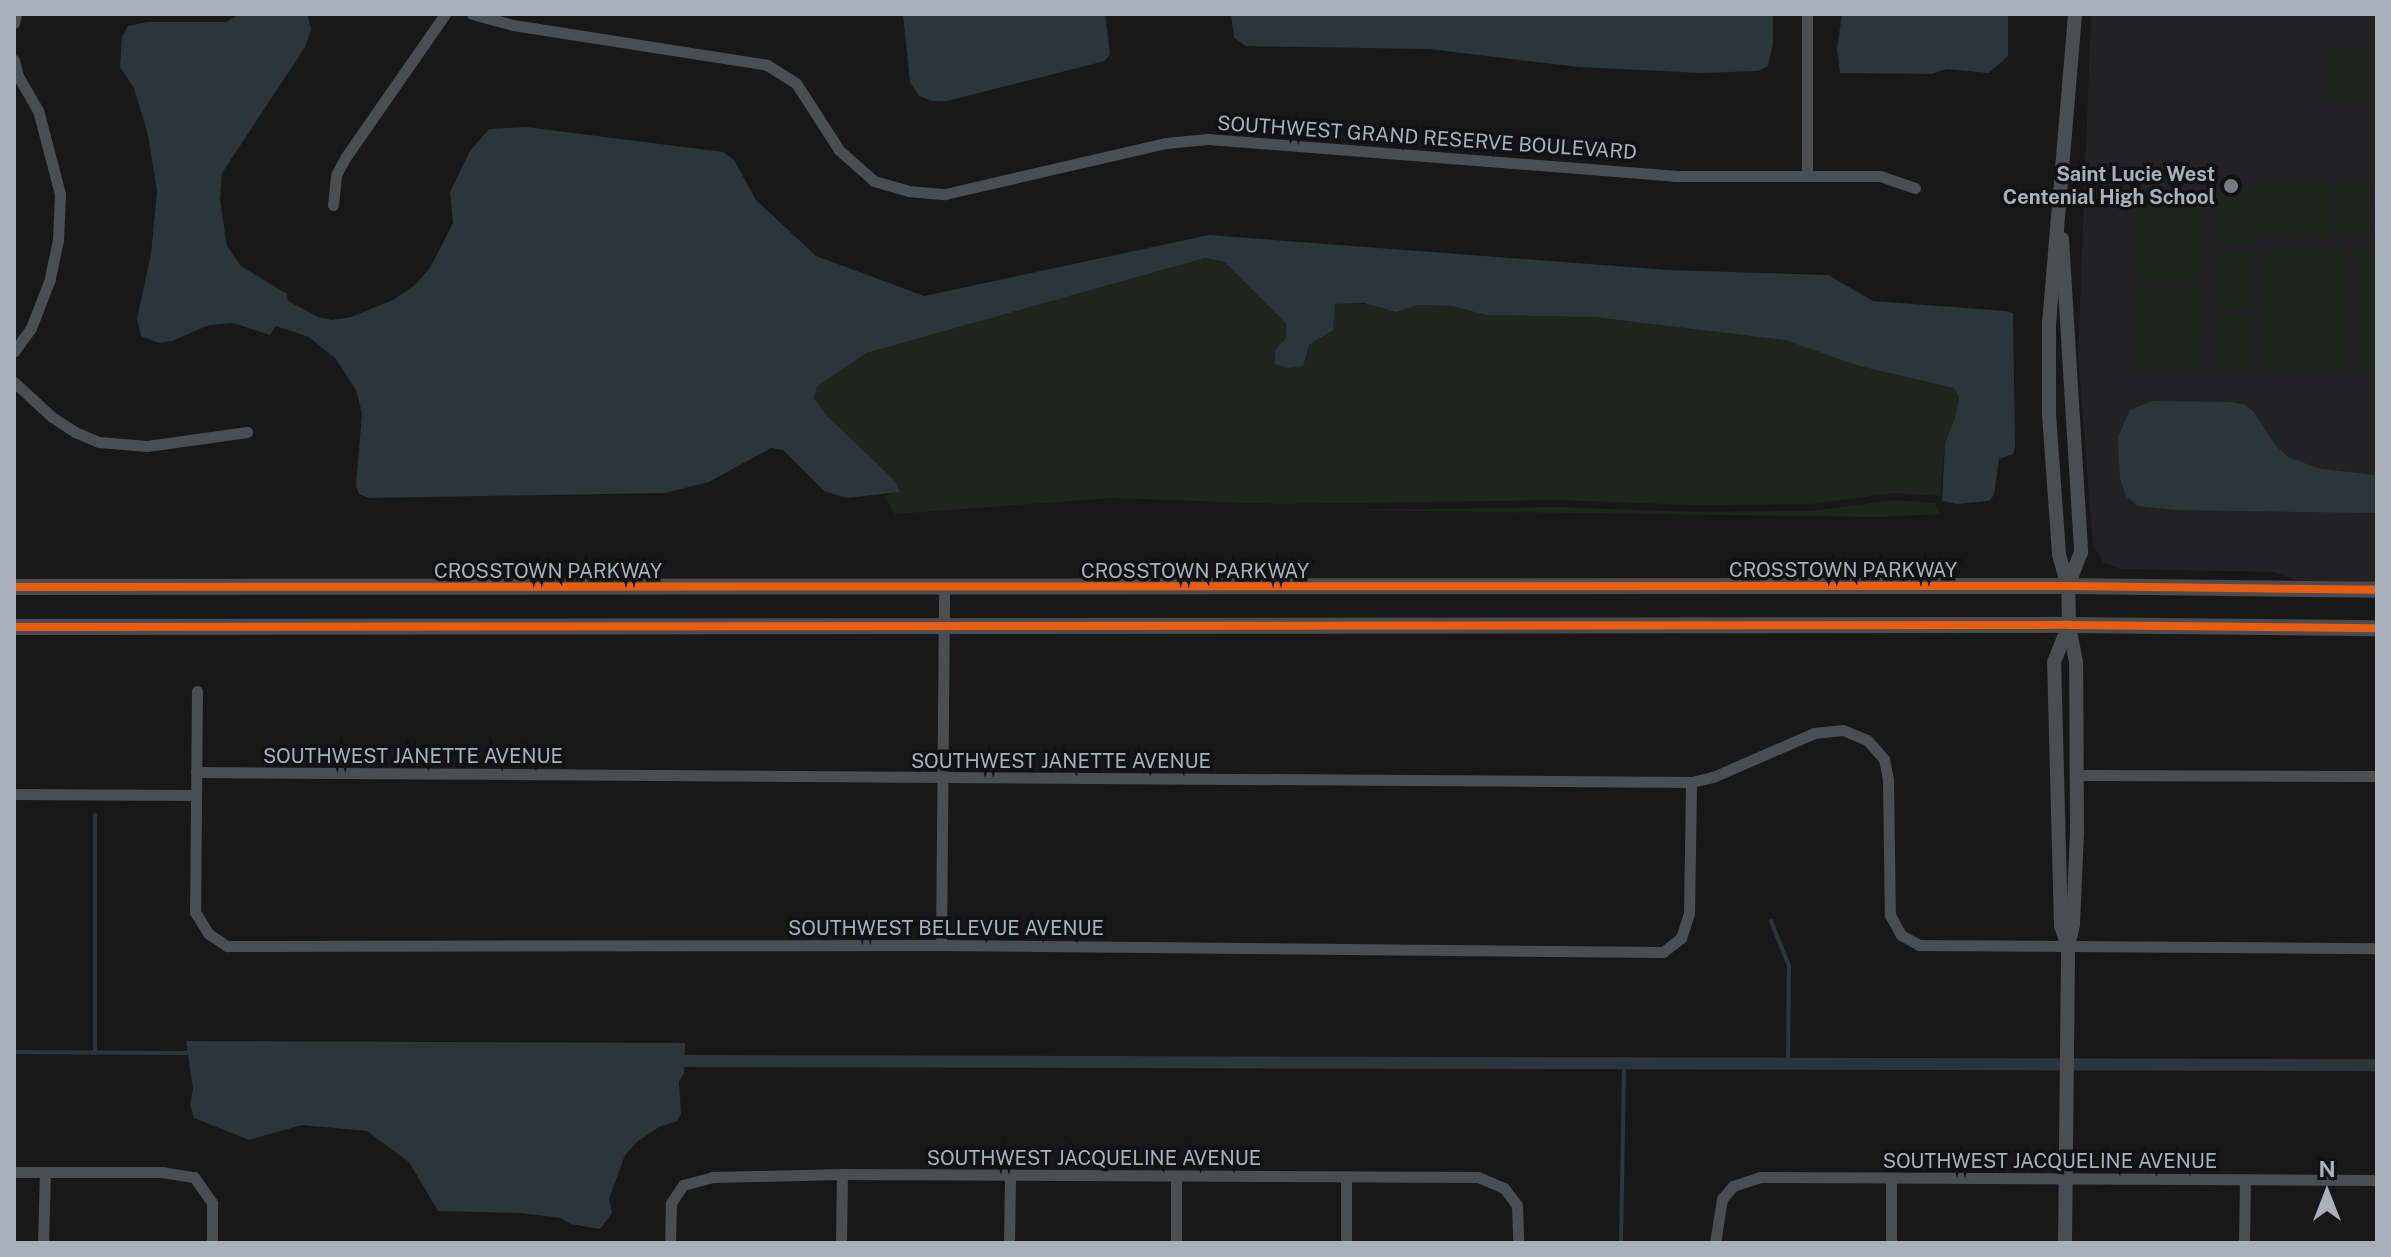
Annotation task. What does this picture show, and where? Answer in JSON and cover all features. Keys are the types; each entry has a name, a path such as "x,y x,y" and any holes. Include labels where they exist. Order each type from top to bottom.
{"main road":[{"name":"CROSSTOWN PARKWAY","path":"14,587 2068,586 2377,590"},
{"path":"14,627 2069,625 2377,628"}],"street":[{"path":"14,23 16,14"},
{"path":"333,205 336,175 345,158 445,14"},
{"name":"SOUTHWEST GRAND RESERVE BOULEVARD","path":"472,14 513,25 767,65 796,83 839,150 874,181 908,191 945,194 1166,143 1208,139 1675,176 1880,176 1915,188"},
{"path":"1807,14 1807,176"},
{"path":"2065,1243 2066,1051 2068,948 2073,924 2076,662 2069,625 2068,586 2059,554 2049,414 2052,274 2060,223 2075,14"},
{"path":"14,60 18,76 38,110 60,194 58,240 50,279 31,328 14,351"},
{"path":"2060,223 2067,275 2067,348 2081,552 2068,586"},
{"path":"14,382 52,417 75,432 99,442 147,446 247,432"},
{"path":"941,945 944,587"},
{"path":"2068,948 2061,926 2054,662 2069,625"},
{"path":"14,794 196,795 197,691"},
{"name":"SOUTHWEST JANETTE AVENUE","path":"196,772 1691,782 1713,777 1814,733 1843,730 1867,740 1884,759 1888,780 1890,915 1901,935 1919,945 2068,948"},
{"path":"2076,775 2377,776"},
{"name":"SOUTHWEST BELLEVUE AVENUE","path":"196,795 195,912 209,934 227,946 941,945 1663,952 1681,938 1689,914 1691,782"},
{"path":"2068,948 2377,948"},
{"path":"14,1172 161,1172 194,1177 212,1203 212,1243"},
{"path":"43,1243 45,1172"},
{"path":"841,1243 842,1174"},
{"name":"SOUTHWEST JACQUELINE AVENUE","path":"670,1243 671,1203 683,1185 712,1177 842,1174 1478,1177 1504,1188 1517,1205 1518,1243"},
{"path":"1009,1243 1010,1177"},
{"path":"1176,1177 1176,1243"},
{"name":"SOUTHWEST JACQUELINE AVENUE","path":"1715,1243 1719,1206 1727,1192 1740,1182 1760,1177 2377,1180"},
{"path":"1346,1178 1346,1243"},
{"path":"1891,1178 1891,1243"},
{"path":"2244,1243 2245,1180"}],"shaded area":[{"path":"240,14 307,14 311,29 305,47 222,173 220,200 227,246 241,266 287,294 288,301 318,317 332,320 351,317 393,300 415,285 430,268 453,223 450,192 470,151 489,129 526,127 723,152 734,160 756,200 816,256 924,296 1209,235 1668,270 1828,275 1873,301 2006,311 2013,313 2015,447 2013,454 1999,459 1994,495 1989,501 1957,504 1942,501 1945,443 1959,397 1954,388 1859,366 1785,340 1594,317 1486,315 1452,306 1417,305 1396,312 1364,303 1335,304 1333,330 1309,345 1303,366 1288,368 1275,364 1275,351 1286,338 1286,323 1225,262 1205,258 866,353 817,387 814,398 827,416 895,481 900,492 846,498 824,491 783,450 771,448 709,482 665,493 369,498 359,494 356,486 362,413 356,390 335,358 309,337 276,326 270,335 233,323 209,325 172,341 159,343 141,336 137,319 151,254 157,191 148,135 134,88 120,67 122,37 128,26 147,22 226,22"},
{"path":"903,14 1105,14 1110,54 1105,61 947,101 933,101 919,96 910,82"},
{"path":"1231,14 1773,14 1773,44 1768,66 1758,71 1701,73 1579,67 1429,49 1246,46 1234,38"},
{"path":"1842,14 2008,14 2008,56 1989,73 1946,69 1932,74 1840,73 1837,49"},
{"name":"Saint Lucie West Centenial High School","path":"2091,14 2377,14 2377,582 2298,581 2274,572 2119,569 2103,562 2093,545 2078,357"},
{"path":"2326,48 2375,49 2374,69 2368,69 2368,102 2325,101"},
{"path":"2258,182 2294,182 2294,237 2258,237"},
{"path":"2297,182 2333,182 2333,237 2297,237"},
{"path":"2337,182 2373,183 2372,238 2337,238"},
{"path":"2218,189 2254,189 2254,244 2218,244"},
{"path":"2137,195 2201,196 2200,279 2136,279"},
{"path":"2264,249 2348,250 2347,371 2264,371"},
{"path":"2357,250 2377,250 2377,372 2356,372"},
{"path":"2217,253 2253,253 2253,308 2217,308"},
{"path":"1205,258 1225,262 1286,323 1286,338 1275,351 1309,345 1323,337 1335,304 1368,304 1396,312 1417,305 1452,306 1486,315 1594,317 1785,340 1859,366 1954,388 1959,396 1955,418 1945,443 1940,496 1895,493 1810,504 1694,505 1558,500 1276,504 1112,498 895,514 884,496 899,492 827,416 814,398 817,387 866,353"},
{"path":"2136,287 2200,287 2199,370 2135,370"},
{"path":"2217,314 2253,314 2253,370 2217,370"},
{"path":"2152,401 2232,402 2245,405 2254,412 2275,445 2288,457 2320,469 2377,475 2377,513 2175,510 2138,506 2126,496 2120,479 2118,437 2130,410"},
{"path":"1895,500 1935,503 1940,514 1881,517 1341,510 1558,507 1693,512 1810,511"},
{"path":"186,1041 685,1043 684,1073 679,1082 681,1114 677,1121 659,1127 638,1141 625,1155 609,1199 612,1213 600,1229 571,1224 561,1218 522,1213 438,1211 409,1162 367,1131 302,1125 249,1140 194,1118 190,1105 193,1089"}],"waterway":[{"path":"95,815 95,1053"},
{"path":"1771,921 1789,966 1788,1063"},
{"path":"14,1052 187,1053"},
{"path":"686,1061 2377,1065"},
{"path":"1621,1243 1624,1063"}],"cycle path":[{"path":"14,587 2068,586 2377,590"},
{"path":"14,627 2069,625 2377,628"}],"place":[{"name":"Saint Lucie West Centenial High School","path":"2231,186"}]}
